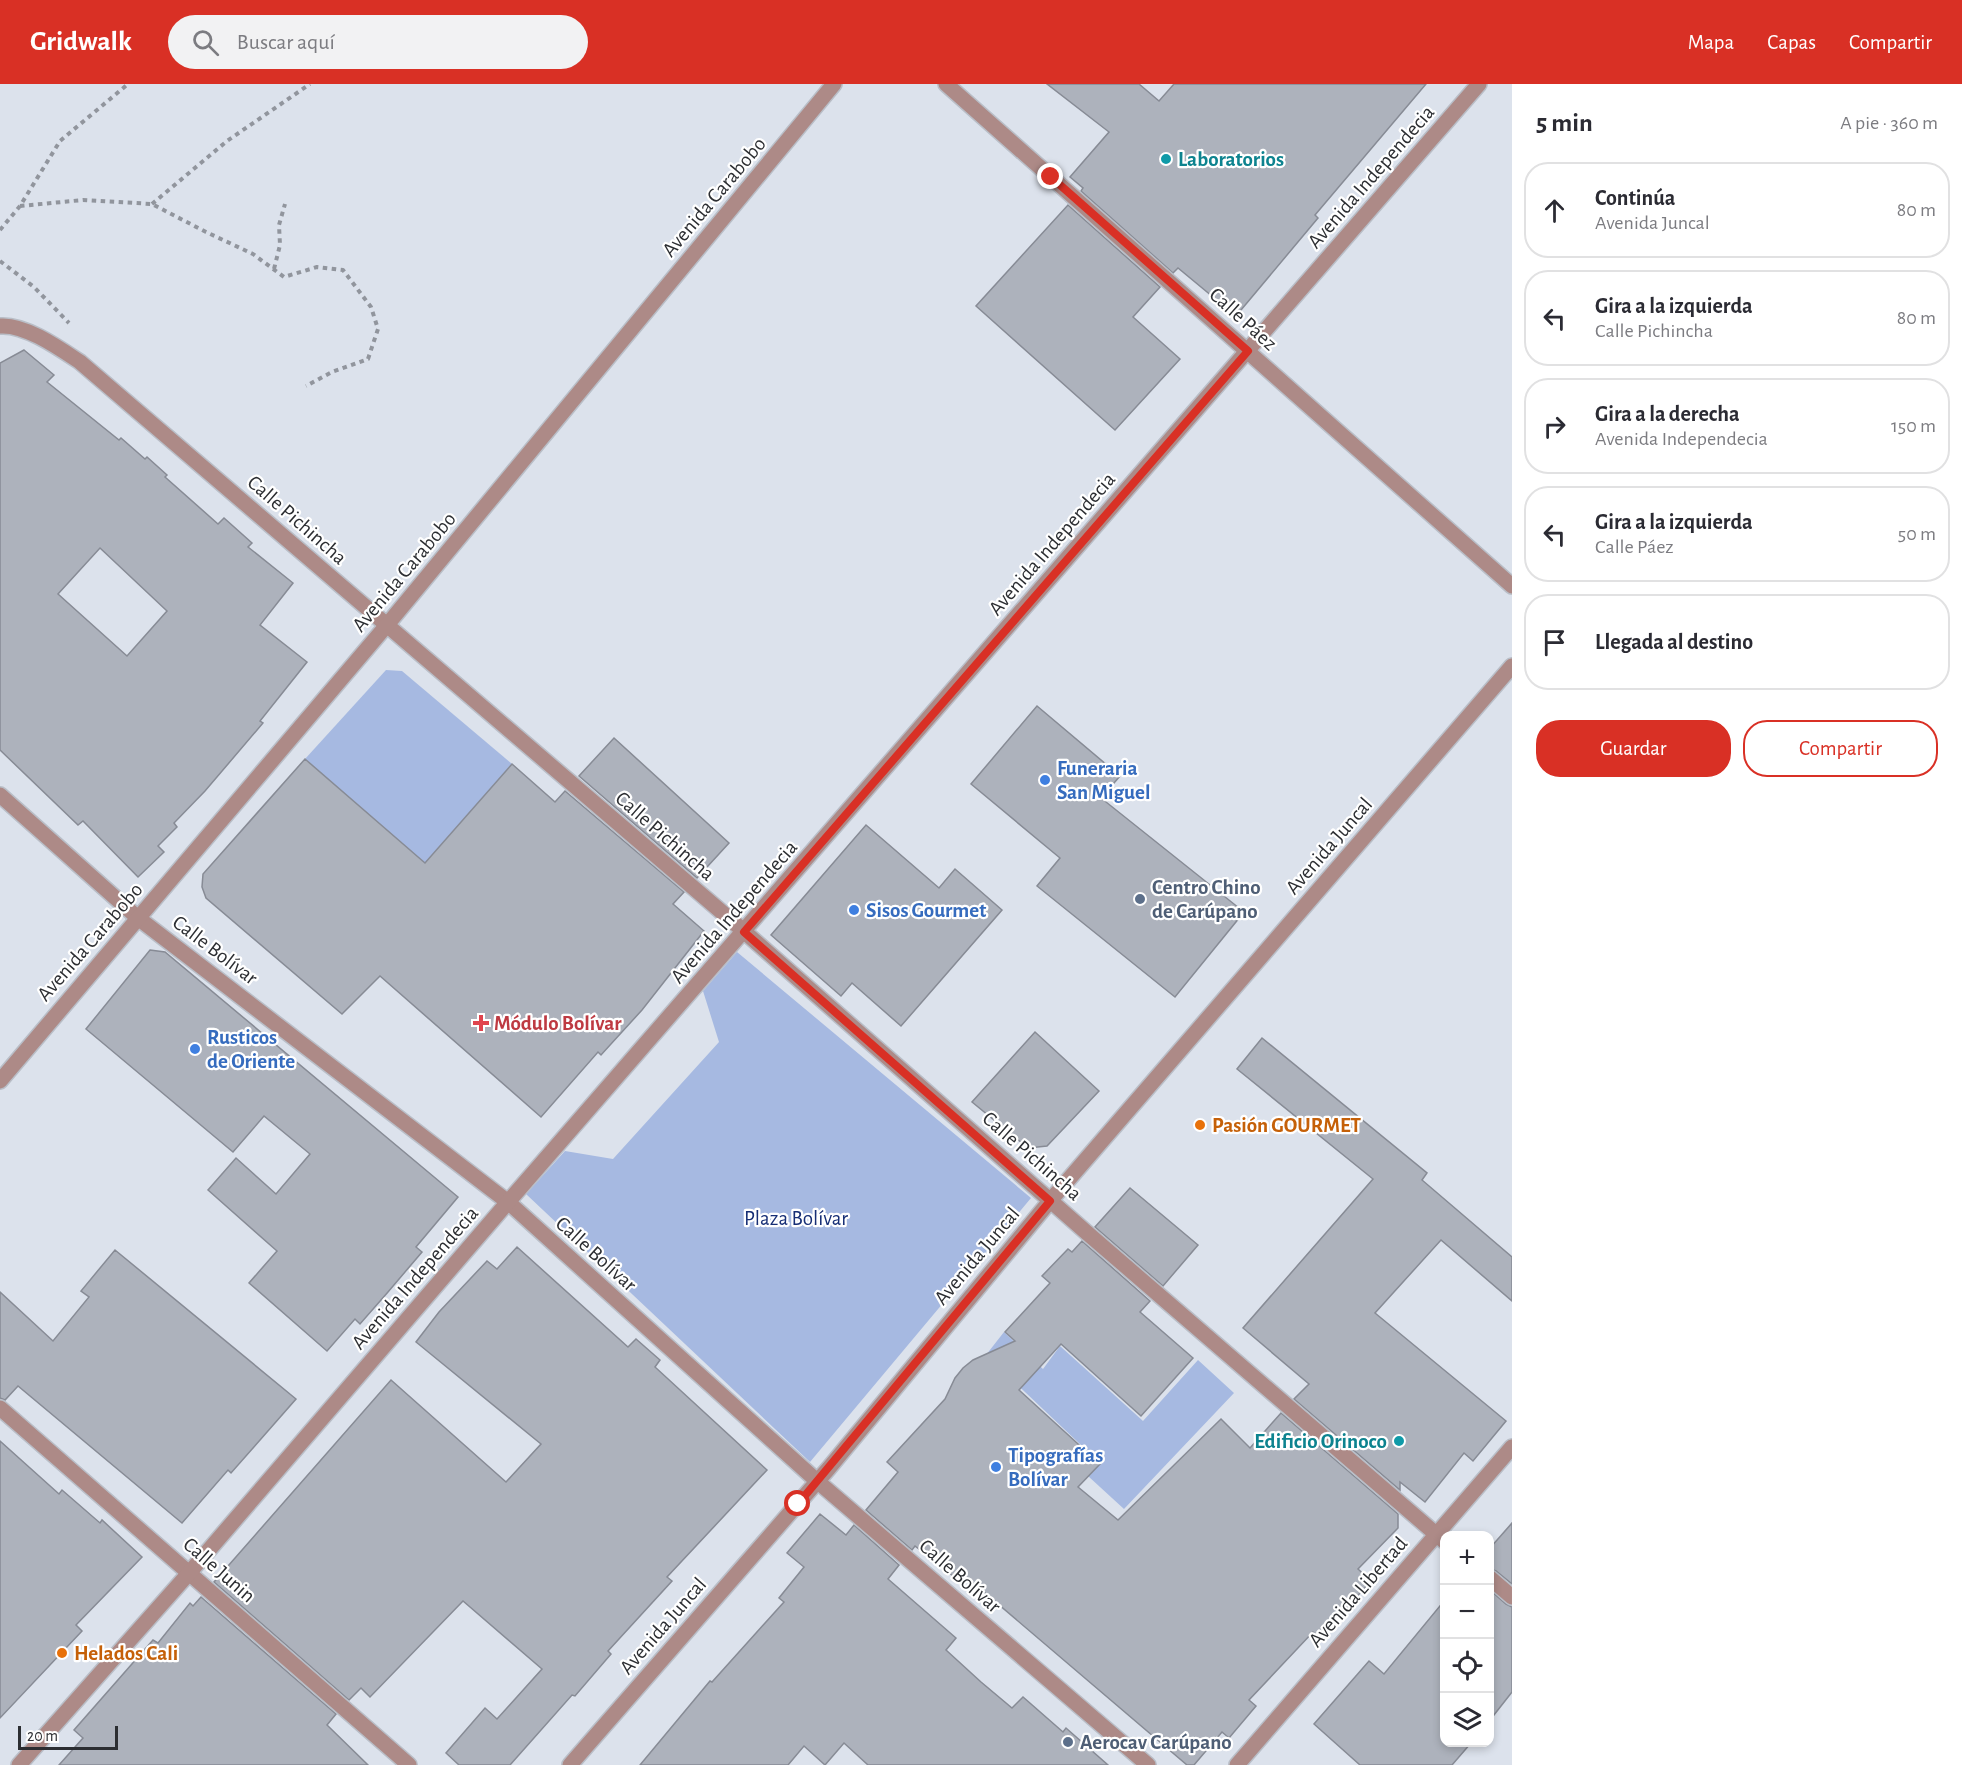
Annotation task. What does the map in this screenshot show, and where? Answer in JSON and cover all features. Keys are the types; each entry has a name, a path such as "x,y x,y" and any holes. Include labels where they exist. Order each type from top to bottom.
{"street":[{"name":"Avenida Carabobo","path":"0,1081 387,625 834,84"},
{"name":"Calle Páez","path":"946,84 1512,586"},
{"name":"Avenida Independecia","path":"19,1765 190,1572 508,1202 1479,84"},
{"name":"Calle Pichincha","path":"4,326 36,335 80,362 744,932 1050,1201 1440,1537"},
{"name":"Avenida Juncal","path":"570,1765 818,1481 1050,1201 1512,666"},
{"name":"Calle Bolívar","path":"0,795 138,918 508,1202 818,1481 1148,1765"},
{"name":"Calle Junin","path":"0,1408 409,1765"},
{"name":"Avenida Libertad","path":"1445,1531 1512,1447"},
{"name":"Avenida Libertad","path":"1237,1765 1440,1537"},
{"path":"1494,1581 1512,1597"}],"path":[{"path":"0,230 20,206 60,141 128,84"},
{"path":"152,204 227,141 308,84"},
{"path":"20,206 83,201 152,204 253,254 284,277 316,267 343,270 371,307 378,329 368,360 332,372 306,386"},
{"path":"274,269 280,245 279,225 285,204"}],"green space":[{"path":"386,670 402,671 512,764 425,863 305,759"},
{"name":"Plaza Bolívar","path":"737,952 1031,1198 810,1462 526,1194 565,1151 613,1159 719,1042 703,991"},
{"path":"1004,1332 1043,1369 1060,1346 1143,1421 1198,1360 1234,1393 1124,1509 1088,1476 1100,1463 986,1355"}],"building":[{"path":"1047,84 1139,84 1159,101 1174,84 1426,84 1315,215 1318,218 1236,316 1178,268 1173,273 1081,191 1083,188 1070,177 1109,132"},
{"path":"1068,205 1160,287 1133,317 1180,359 1115,430 976,306"},
{"path":"24,350 54,375 47,382 119,440 121,438 145,459 147,457 167,475 165,477 218,524 224,518 252,543 248,547 293,583 260,625 307,662 260,721 263,723 205,791 174,823 177,827 158,846 164,852 138,877 83,821 78,825 0,750 0,363","holes":["100,548 167,611 127,656 58,594"]},
{"name":"Centro Chino de Carúpano","path":"1037,706 1120,776 1101,798 1244,912 1175,997 1037,886 1060,858 971,784"},
{"path":"614,738 729,843 697,878 579,776"},
{"path":"305,759 425,863 512,764 555,802 565,791 684,892 673,904 704,931 642,1010 601,1055 598,1052 541,1117 380,976 342,1014 206,898 202,887 203,874"},
{"path":"866,825 939,888 955,869 1002,910 901,1026 852,983 841,996 771,935"},
{"path":"150,950 165,952 458,1197 416,1247 422,1252 388,1292 360,1324 355,1319 327,1351 249,1283 277,1251 208,1190 236,1158 276,1194 310,1154 264,1116 233,1152 86,1029"},
{"path":"1035,1032 1099,1091 1047,1146 1028,1148 972,1102"},
{"path":"1262,1038 1427,1173 1422,1180 1512,1257 1512,1301 1441,1240 1375,1313 1506,1421 1473,1461 1464,1453 1425,1502 1400,1482 1400,1490 1294,1399 1309,1384 1243,1328 1373,1179 1237,1069"},
{"path":"1130,1188 1198,1245 1163,1286 1095,1227"},
{"path":"1082,1241 1150,1301 1140,1312 1193,1358 1141,1416 1061,1344 1019,1390 1100,1464 1078,1487 1118,1520 1221,1419 1250,1448 1281,1413 1398,1514 1398,1528 1358,1569 1371,1581 1319,1638 1313,1632 1249,1700 1256,1706 1229,1738 1222,1732 1194,1765 1187,1765 958,1570 953,1576 915,1546 912,1550 866,1510 898,1472 887,1462 945,1399 955,1378 963,1368 973,1360 1015,1341 1005,1332 1050,1283 1042,1276 1068,1249 1072,1252"},
{"path":"517,1247 628,1347 636,1339 660,1360 655,1367 767,1470 667,1577 672,1581 608,1651 611,1654 575,1696 572,1695 510,1765 459,1765 446,1753 485,1708 497,1719 542,1669 463,1601 370,1697 361,1688 349,1700 214,1582 391,1380 506,1482 541,1444 416,1342 439,1312 487,1261 497,1269"},
{"path":"115,1250 296,1399 231,1473 228,1470 182,1523 18,1386 5,1400 0,1398 0,1292 53,1341 89,1297 81,1291"},
{"path":"0,1441 59,1494 62,1490 100,1523 102,1520 142,1557 76,1625 82,1631 0,1718"},
{"path":"820,1514 846,1535 854,1525 899,1565 888,1579 956,1638 946,1650 981,1682 1012,1708 1023,1697 1063,1732 1066,1728 1108,1765 868,1765 844,1743 825,1765 804,1746 788,1765 640,1765 710,1681 712,1682 784,1602 779,1598 804,1567 787,1553"},
{"path":"1512,1523 1512,1584 1494,1570 1494,1543"},
{"path":"1494,1594 1512,1607 1512,1692 1494,1715"},
{"path":"201,1597 336,1714 327,1725 368,1765 59,1765 83,1738 74,1730 153,1640 158,1643 190,1603 193,1606"},
{"path":"1440,1606 1440,1747 1468,1747 1452,1765 1360,1765 1314,1724 1369,1661 1384,1674"}],"place":[{"name":"Laboratorios","path":"1166,159"},
{"name":"Funeraria San Miguel","path":"1045,780"},
{"name":"Centro Chino de Carúpano","path":"1140,899"},
{"name":"Sisos Gourmet","path":"854,910"},
{"name":"Módulo Bolívar","path":"481,1023"},
{"name":"Rusticos de Oriente","path":"195,1049"},
{"name":"Pasión GOURMET","path":"1200,1125"},
{"name":"Edificio Orinoco","path":"1399,1441"},
{"name":"Tipografías Bolívar","path":"996,1467"},
{"name":"Helados Cali","path":"62,1653"},
{"name":"Aerocav Carúpano","path":"1068,1742"}],"route":[{"path":"798,1504 1050,1201 744,932 1248,351 1051,177"}]}
